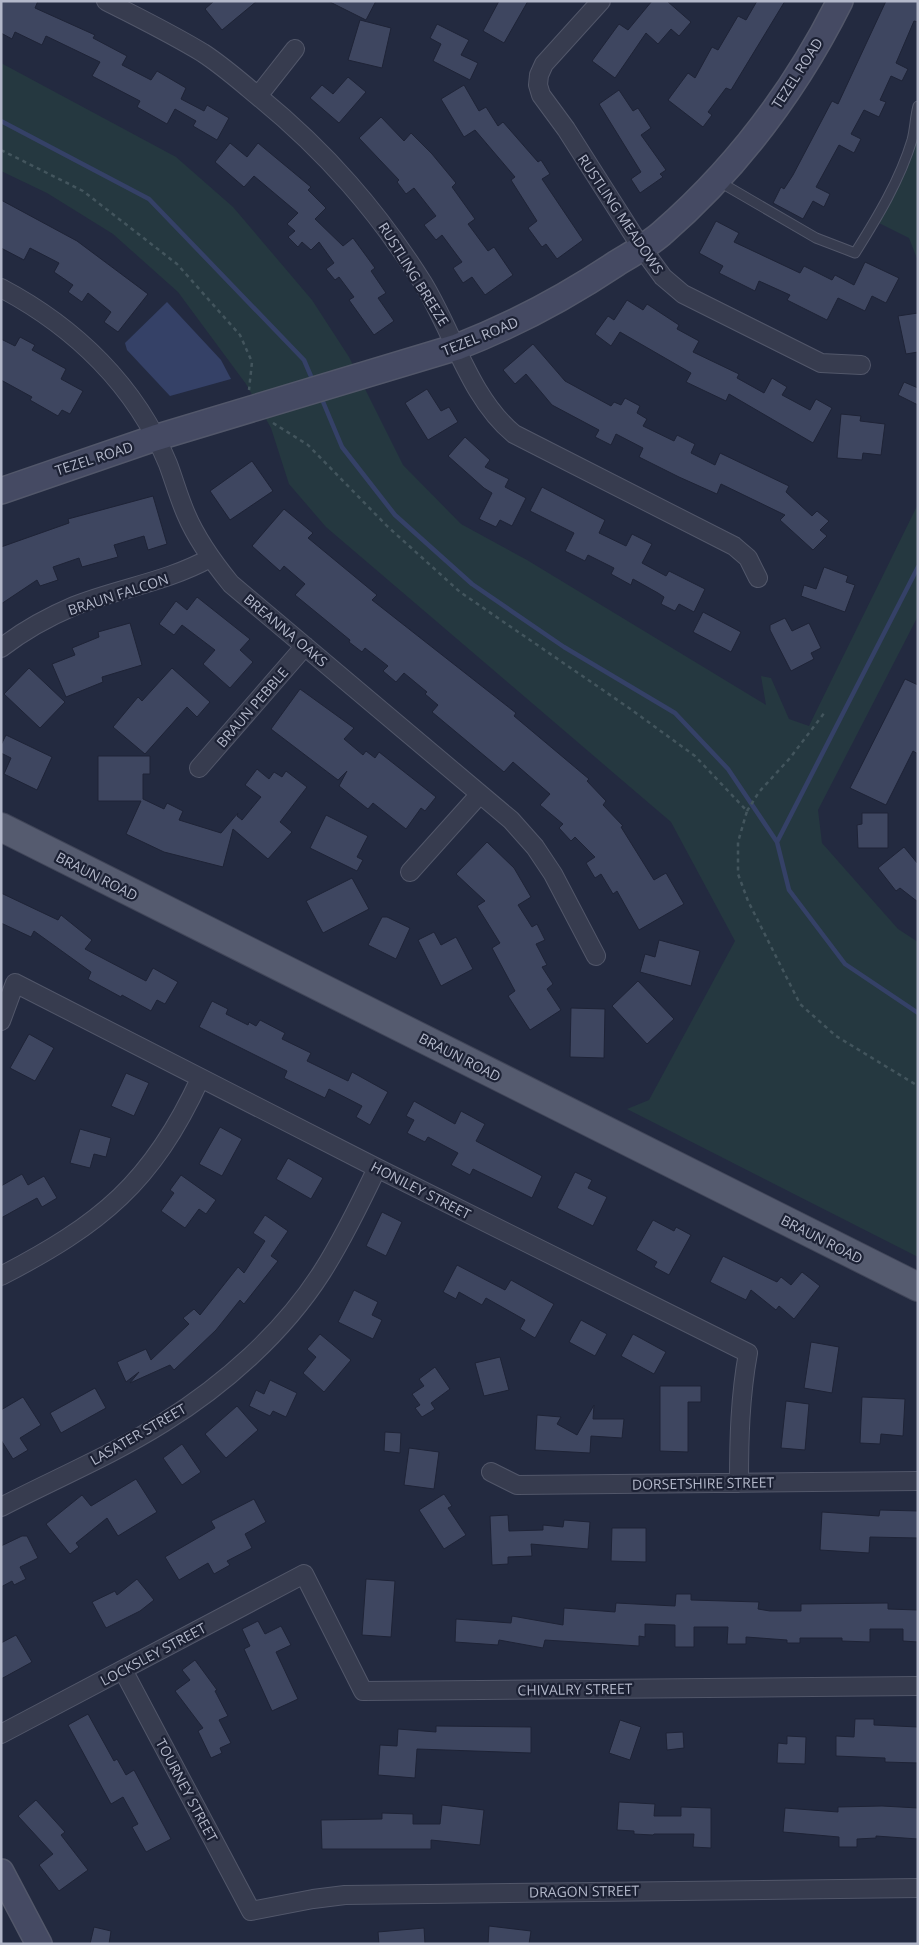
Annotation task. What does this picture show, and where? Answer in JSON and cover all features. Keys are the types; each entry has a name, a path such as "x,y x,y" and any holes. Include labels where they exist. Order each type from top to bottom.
{"main road":[{"name":"TEZEL ROAD","path":"1,491 155,438 361,378 457,347 504,328 575,291 660,235 716,180 758,132 790,89 840,1"},
{"name":"BRAUN ROAD","path":"1,827 918,1287"},
{"path":"1,1872 40,1944"}],"street":[{"name":"RUSTLING BREEZE","path":"106,1 204,54 239,79 318,148 372,210 424,286 486,405 498,421 514,434 734,546 748,558 758,578"},
{"name":"RUSTLING MEADOWS","path":"600,1 544,64 538,80 541,95 566,129 641,247 663,277 683,294 820,363 861,365"},
{"path":"258,96 295,49"},
{"name":"BREANNA OAKS","path":"1,288 25,301 62,326 97,357 128,391 167,463 186,514 210,558 231,584 511,820 535,847 552,874 596,956"},
{"name":"BRAUN FALCON","path":"1,648 22,631 74,606 186,572 210,558"},
{"name":"BRAUN PEBBLE","path":"199,768 305,646"},
{"path":"410,872 480,794"},
{"name":"HONILEY STREET","path":"1,1021 15,983 200,1079 748,1353 741,1391 739,1483"},
{"path":"1,1276 64,1242 94,1221 121,1198 145,1172 166,1143 185,1112 200,1079"},
{"name":"LASATER STREET","path":"1,1507 164,1423 209,1392 250,1356 288,1316 321,1273 351,1223 377,1168"},
{"name":"DORSETSHIRE STREET","path":"491,1472 517,1485 918,1481"},
{"name":"LOCKSLEY STREET","path":"1,1734 304,1574"},
{"name":"CHIVALRY STREET","path":"304,1574 364,1691 918,1686"},
{"name":"TOURNEY STREET","path":"123,1670 251,1911"},
{"name":"DRAGON STREET","path":"251,1911 313,1898 345,1895 918,1888"}],"lane":[{"path":"716,180 816,238 855,253 874,223 898,174 912,138 918,106"}],"path":[{"path":"1,150 83,191 177,264 240,335 252,362 248,387 258,409 308,445 387,526 460,592 695,756 747,811"},
{"path":"825,712 790,758 759,792 747,811 738,842 738,874 748,901 800,1004 836,1036 918,1086"}],"shaded area":[{"path":"1,63 176,157 233,207 312,300 349,357 403,465 461,524 527,560 766,705 761,676 771,678 789,719 809,726 918,504 918,616 818,810 822,843 898,929 918,942 918,1257 627,1109 649,1100 735,941 671,822 326,527 289,484 271,428 246,384 178,292 113,234 47,193 1,171"},
{"path":"918,127 918,261 909,238 879,223 910,158"}],"water":[{"path":"167,302 221,360 231,379 170,396 127,350 125,343"}],"building":[{"path":"1,1 38,1 35,8 95,35 93,38 127,56 122,65 151,80 157,71 186,88 181,99 204,111 207,105 229,118 217,140 193,126 196,121 175,109 167,124 137,107 140,101 92,76 100,62 46,36 42,45 15,32 12,39 1,33"},
{"path":"214,1 257,1 222,30 205,9"},
{"path":"328,1 376,1 366,20"},
{"path":"499,1 528,1 504,43 483,31"},
{"path":"652,1 667,1 691,22 679,36 671,29 658,44 646,33 615,78 592,61 619,24 628,30"},
{"path":"757,1 785,1 731,90 726,88 708,112 712,115 703,127 668,100 688,73 695,78 712,47 718,50 738,16 746,20"},
{"path":"886,1 918,1 918,22 914,21 896,63 908,69 902,81 891,76 880,100 886,102 879,117 864,110 851,134 861,139 854,153 839,145 816,187 830,194 824,207 813,201 803,219 773,203 781,187 784,189 793,175 832,101 838,104"},
{"path":"360,20 391,28 382,68 348,60"},
{"path":"437,24 469,40 461,55 478,63 470,80 433,61 441,44 430,38"},
{"path":"348,77 366,92 339,123 310,98 322,85 333,94"},
{"path":"464,85 479,111 486,107 498,126 503,122 538,162 541,160 550,174 542,179 583,240 557,259 546,244 542,247 528,228 537,221 511,180 515,177 475,130 464,137 441,99"},
{"path":"619,90 633,111 638,108 651,128 641,135 666,170 660,174 663,177 640,193 631,179 641,172 599,104"},
{"path":"381,117 404,141 411,133 432,154 456,183 452,187 475,219 468,224 488,251 494,247 513,275 485,295 472,277 463,283 453,268 462,262 442,235 436,240 424,225 436,216 414,188 406,194 397,182 399,180 359,138"},
{"path":"230,143 247,157 258,143 311,187 308,190 326,208 315,219 343,246 353,238 375,268 371,271 386,293 378,298 394,321 374,335 349,300 354,297 339,277 335,280 326,269 334,263 319,242 311,250 302,242 298,247 288,237 295,231 287,224 298,213 254,176 244,187 215,162"},
{"path":"1,200 77,241 148,294 118,332 104,322 111,312 88,293 82,302 68,292 73,285 54,272 59,263 30,248 24,260 1,248"},
{"path":"716,221 739,233 734,242 800,273 804,266 832,280 835,275 854,285 865,262 899,278 886,303 872,296 865,311 838,298 827,320 787,300 790,295 759,281 755,291 719,273 723,266 699,253"},
{"path":"627,300 643,310 647,304 679,325 677,329 699,341 693,352 739,374 737,378 764,393 772,378 787,387 782,395 810,410 816,399 832,408 813,443 729,394 726,401 686,382 691,373 620,332 611,346 595,334 608,316 614,320"},
{"path":"918,313 918,352 906,354 898,316"},
{"path":"20,337 35,345 32,350 66,369 61,379 83,391 70,414 62,410 58,416 30,400 32,397 1,380 1,339 15,346"},
{"path":"533,344 565,381 611,406 614,402 621,405 625,398 640,406 637,413 647,419 643,426 674,441 677,435 695,444 691,453 715,465 720,453 789,486 786,492 812,516 817,511 829,521 820,530 827,536 813,550 780,520 785,515 721,484 717,494 679,477 639,457 643,448 616,434 611,445 595,437 599,430 552,405 526,374 515,384 503,370"},
{"path":"904,382 918,388 918,405 898,395"},
{"path":"427,389 441,411 449,407 458,422 428,440 405,403"},
{"path":"841,414 861,416 860,421 885,424 881,455 863,453 862,460 837,458"},
{"path":"465,437 490,460 485,467 509,479 505,487 526,498 512,526 500,520 496,527 479,519 492,493 448,456"},
{"path":"252,461 273,491 230,520 210,491"},
{"path":"542,487 605,520 599,533 626,546 632,534 652,544 642,563 666,576 669,571 705,589 694,612 679,604 675,611 661,604 664,597 658,593 633,579 631,585 611,574 614,568 588,555 585,561 565,551 574,533 530,511"},
{"path":"153,496 167,544 148,550 144,536 114,545 118,557 82,567 79,558 53,567 58,580 40,586 37,580 1,604 1,547 69,523 68,519"},
{"path":"284,509 313,533 308,538 377,595 372,600 516,713 514,716 589,779 587,781 606,801 603,805 623,826 621,827 654,880 666,873 684,904 639,930 617,891 613,894 601,874 595,878 586,863 595,857 575,837 571,841 559,828 563,824 540,805 550,794 513,762 504,772 432,712 438,705 425,694 427,692 404,673 396,682 383,671 388,666 365,648 362,652 295,595 305,584 284,566 280,571 252,546"},
{"path":"824,567 848,576 846,582 855,585 845,612 801,596 804,585 816,589"},
{"path":"197,597 250,639 240,650 253,662 230,688 203,664 215,650 182,625 174,635 159,624 176,601 187,610"},
{"path":"703,612 741,632 731,652 693,632"},
{"path":"785,618 792,631 809,623 821,648 811,653 814,659 791,671 770,630 770,625"},
{"path":"130,623 142,665 102,677 103,682 66,697 52,664 75,655 72,648 99,637 98,632"},
{"path":"29,668 65,702 40,728 4,694"},
{"path":"172,668 210,702 197,717 187,707 145,754 113,727 138,697 142,701"},
{"path":"905,679 918,685 918,754 913,751 886,805 850,788"},
{"path":"300,689 354,728 344,739 363,755 366,751 375,758 379,752 436,797 425,811 421,808 406,829 373,803 368,809 339,786 347,771 338,780 271,729"},
{"path":"6,735 52,757 37,790 4,774 11,758 1,753 1,745"},
{"path":"98,756 150,756 150,774 143,774 143,799 164,809 167,803 183,811 179,820 221,833 238,813 237,816 242,820 261,797 245,785 257,769 269,779 274,772 282,777 286,771 307,787 280,822 292,832 268,859 233,829 223,867 164,852 126,834 141,801 98,801"},
{"path":"862,813 888,813 888,848 858,848 857,825 862,824"},
{"path":"326,815 368,836 357,857 363,860 357,871 310,848"},
{"path":"487,842 514,868 531,897 518,905 532,927 537,924 545,940 536,944 547,965 542,967 553,984 547,989 561,1010 530,1030 508,996 515,991 492,948 500,943 477,906 485,901 456,874"},
{"path":"904,847 918,864 918,902 900,888 896,891 878,868"},
{"path":"352,878 369,909 323,933 306,901"},
{"path":"1,893 58,920 61,915 92,940 85,949 146,981 153,968 178,982 165,1004 157,1000 151,1011 122,995 121,997 88,979 91,972 34,931 31,937 1,923"},
{"path":"382,917 387,917 410,928 396,959 368,945"},
{"path":"434,932 441,945 456,937 473,969 441,986 418,940"},
{"path":"659,940 700,951 691,986 640,972 645,954 655,957"},
{"path":"638,981 674,1019 647,1044 612,1006"},
{"path":"212,1001 228,1009 226,1014 248,1025 249,1022 256,1026 260,1020 285,1033 282,1039 311,1053 307,1061 348,1081 352,1072 388,1092 370,1125 356,1117 362,1106 329,1089 325,1098 284,1078 287,1071 199,1027"},
{"path":"571,1008 605,1009 604,1058 570,1057"},
{"path":"29,1034 54,1048 35,1081 10,1068"},
{"path":"126,1073 149,1083 134,1116 111,1106"},
{"path":"414,1101 455,1124 461,1111 485,1124 476,1141 542,1176 532,1198 473,1169 470,1175 451,1165 458,1153 428,1137 425,1142 407,1133 414,1120 406,1116"},
{"path":"220,1127 242,1139 222,1176 199,1164"},
{"path":"80,1129 111,1138 106,1157 94,1154 90,1168 70,1163"},
{"path":"288,1158 323,1178 311,1199 276,1179"},
{"path":"575,1172 592,1180 588,1188 607,1197 593,1226 557,1208"},
{"path":"22,1174 28,1185 44,1176 57,1198 42,1207 37,1198 1,1218 1,1186"},
{"path":"181,1175 216,1200 206,1214 199,1209 185,1228 161,1211 174,1193 170,1190"},
{"path":"382,1212 402,1222 386,1256 366,1246"},
{"path":"265,1215 288,1231 271,1256 278,1261 244,1304 240,1300 216,1330 174,1370 170,1365 130,1383 139,1372 126,1382 117,1362 146,1349 151,1360 189,1324 183,1318 194,1309 200,1315 238,1267 244,1273 265,1241 253,1233"},
{"path":"653,1220 674,1231 676,1227 691,1235 669,1275 654,1267 657,1262 636,1250"},
{"path":"723,1256 777,1282 781,1277 791,1285 802,1272 820,1286 794,1319 779,1306 776,1310 751,1290 746,1300 710,1282"},
{"path":"457,1265 505,1290 511,1280 554,1304 535,1338 520,1329 525,1320 486,1298 482,1305 459,1292 456,1299 443,1292"},
{"path":"354,1290 378,1302 372,1315 382,1320 373,1339 338,1322"},
{"path":"581,1320 607,1334 595,1356 569,1342"},
{"path":"320,1334 351,1360 324,1392 303,1373 316,1357 307,1349"},
{"path":"633,1334 666,1352 654,1374 621,1356"},
{"path":"811,1342 839,1347 832,1393 804,1388"},
{"path":"500,1357 509,1390 484,1396 475,1363"},
{"path":"435,1367 450,1389 431,1403 435,1409 422,1417 415,1408 420,1405 412,1394 424,1386 419,1379"},
{"path":"270,1380 297,1393 286,1417 273,1411 270,1416 249,1406 256,1390 264,1394"},
{"path":"660,1386 701,1386 701,1402 688,1402 688,1452 660,1451"},
{"path":"95,1388 106,1408 61,1433 50,1413"},
{"path":"23,1397 41,1425 20,1438 28,1450 13,1459 1,1440 1,1410"},
{"path":"862,1397 905,1399 903,1436 881,1434 880,1444 860,1443"},
{"path":"786,1401 809,1404 805,1450 781,1448"},
{"path":"594,1405 593,1419 624,1419 622,1438 591,1436 590,1453 535,1450 537,1415 561,1417 557,1424 577,1435"},
{"path":"237,1406 258,1430 226,1458 205,1434"},
{"path":"385,1432 401,1433 400,1453 384,1451"},
{"path":"182,1444 201,1472 182,1485 163,1458"},
{"path":"409,1448 439,1452 434,1489 404,1485"},
{"path":"136,1479 157,1512 118,1536 107,1518 76,1543 79,1547 70,1554 46,1524 82,1495 91,1506"},
{"path":"444,1494 452,1506 448,1508 466,1535 444,1549 419,1510"},
{"path":"254,1499 266,1522 245,1534 252,1548 227,1561 230,1565 214,1574 208,1563 179,1580 165,1557 215,1528 211,1521"},
{"path":"880,1510 918,1511 918,1538 870,1537 869,1553 820,1550 822,1512 879,1516"},
{"path":"508,1515 509,1531 543,1530 543,1525 563,1527 564,1520 590,1522 588,1549 531,1544 532,1556 508,1557 508,1564 492,1565 490,1516"},
{"path":"612,1528 646,1528 646,1562 611,1561"},
{"path":"22,1536 27,1536 38,1558 20,1567 26,1579 14,1585 12,1581 1,1587 1,1546"},
{"path":"137,1579 154,1600 140,1611 106,1628 92,1602 115,1591 117,1595"},
{"path":"366,1579 395,1581 391,1637 362,1635"},
{"path":"676,1594 691,1594 691,1600 759,1602 758,1609 770,1611 801,1611 801,1604 888,1603 888,1609 918,1610 918,1642 903,1641 903,1629 870,1629 870,1642 842,1641 842,1638 800,1638 800,1643 787,1643 787,1640 746,1637 746,1644 727,1644 728,1627 694,1627 694,1647 675,1647 675,1625 645,1624 645,1637 639,1636 639,1646 545,1640 543,1648 499,1640 498,1645 455,1642 456,1619 511,1623 512,1616 563,1625 564,1608 615,1612 616,1603 675,1606"},
{"path":"258,1621 265,1634 281,1626 291,1645 276,1652 298,1699 272,1711 244,1649 250,1646 242,1629"},
{"path":"16,1635 32,1662 1,1679 1,1643"},
{"path":"195,1660 217,1690 215,1691 228,1716 219,1720 231,1743 220,1748 222,1753 211,1758 198,1731 203,1728 175,1691 190,1680 182,1670"},
{"path":"88,1714 114,1761 117,1759 126,1775 134,1770 171,1839 146,1852 132,1827 138,1824 123,1797 111,1804 68,1725"},
{"path":"855,1719 874,1719 874,1725 918,1727 918,1763 885,1762 885,1758 836,1756 836,1736 854,1737"},
{"path":"620,1720 641,1727 630,1760 609,1753"},
{"path":"436,1726 531,1727 531,1753 417,1749 415,1778 378,1775 380,1745 397,1746 398,1729 436,1732"},
{"path":"683,1732 684,1748 667,1750 666,1733"},
{"path":"787,1736 806,1737 805,1764 777,1763 778,1743 787,1744"},
{"path":"36,1800 65,1832 61,1835 88,1870 59,1891 39,1865 53,1854 18,1816"},
{"path":"619,1802 655,1804 654,1816 681,1816 681,1807 711,1808 711,1848 693,1847 694,1834 653,1835 634,1834 634,1831 617,1830"},
{"path":"442,1805 484,1810 480,1845 431,1840 431,1849 322,1849 321,1820 382,1819 382,1813 413,1814 413,1824 440,1824"},
{"path":"882,1806 918,1808 918,1839 876,1836 876,1838 857,1839 857,1847 839,1847 839,1837 783,1832 785,1808 838,1812 838,1807"},
{"path":"489,1926 531,1931 529,1944 488,1944"},
{"path":"94,1927 111,1931 109,1944 90,1944"},
{"path":"424,1928 425,1944 379,1944 378,1932"}],"waterway":[{"path":"1,121 149,199 304,360 313,381"},
{"path":"321,397 342,447 395,515 472,584 564,647 675,713 728,769 777,842 789,890 845,964 918,1013"},
{"path":"777,842 918,567"}]}
